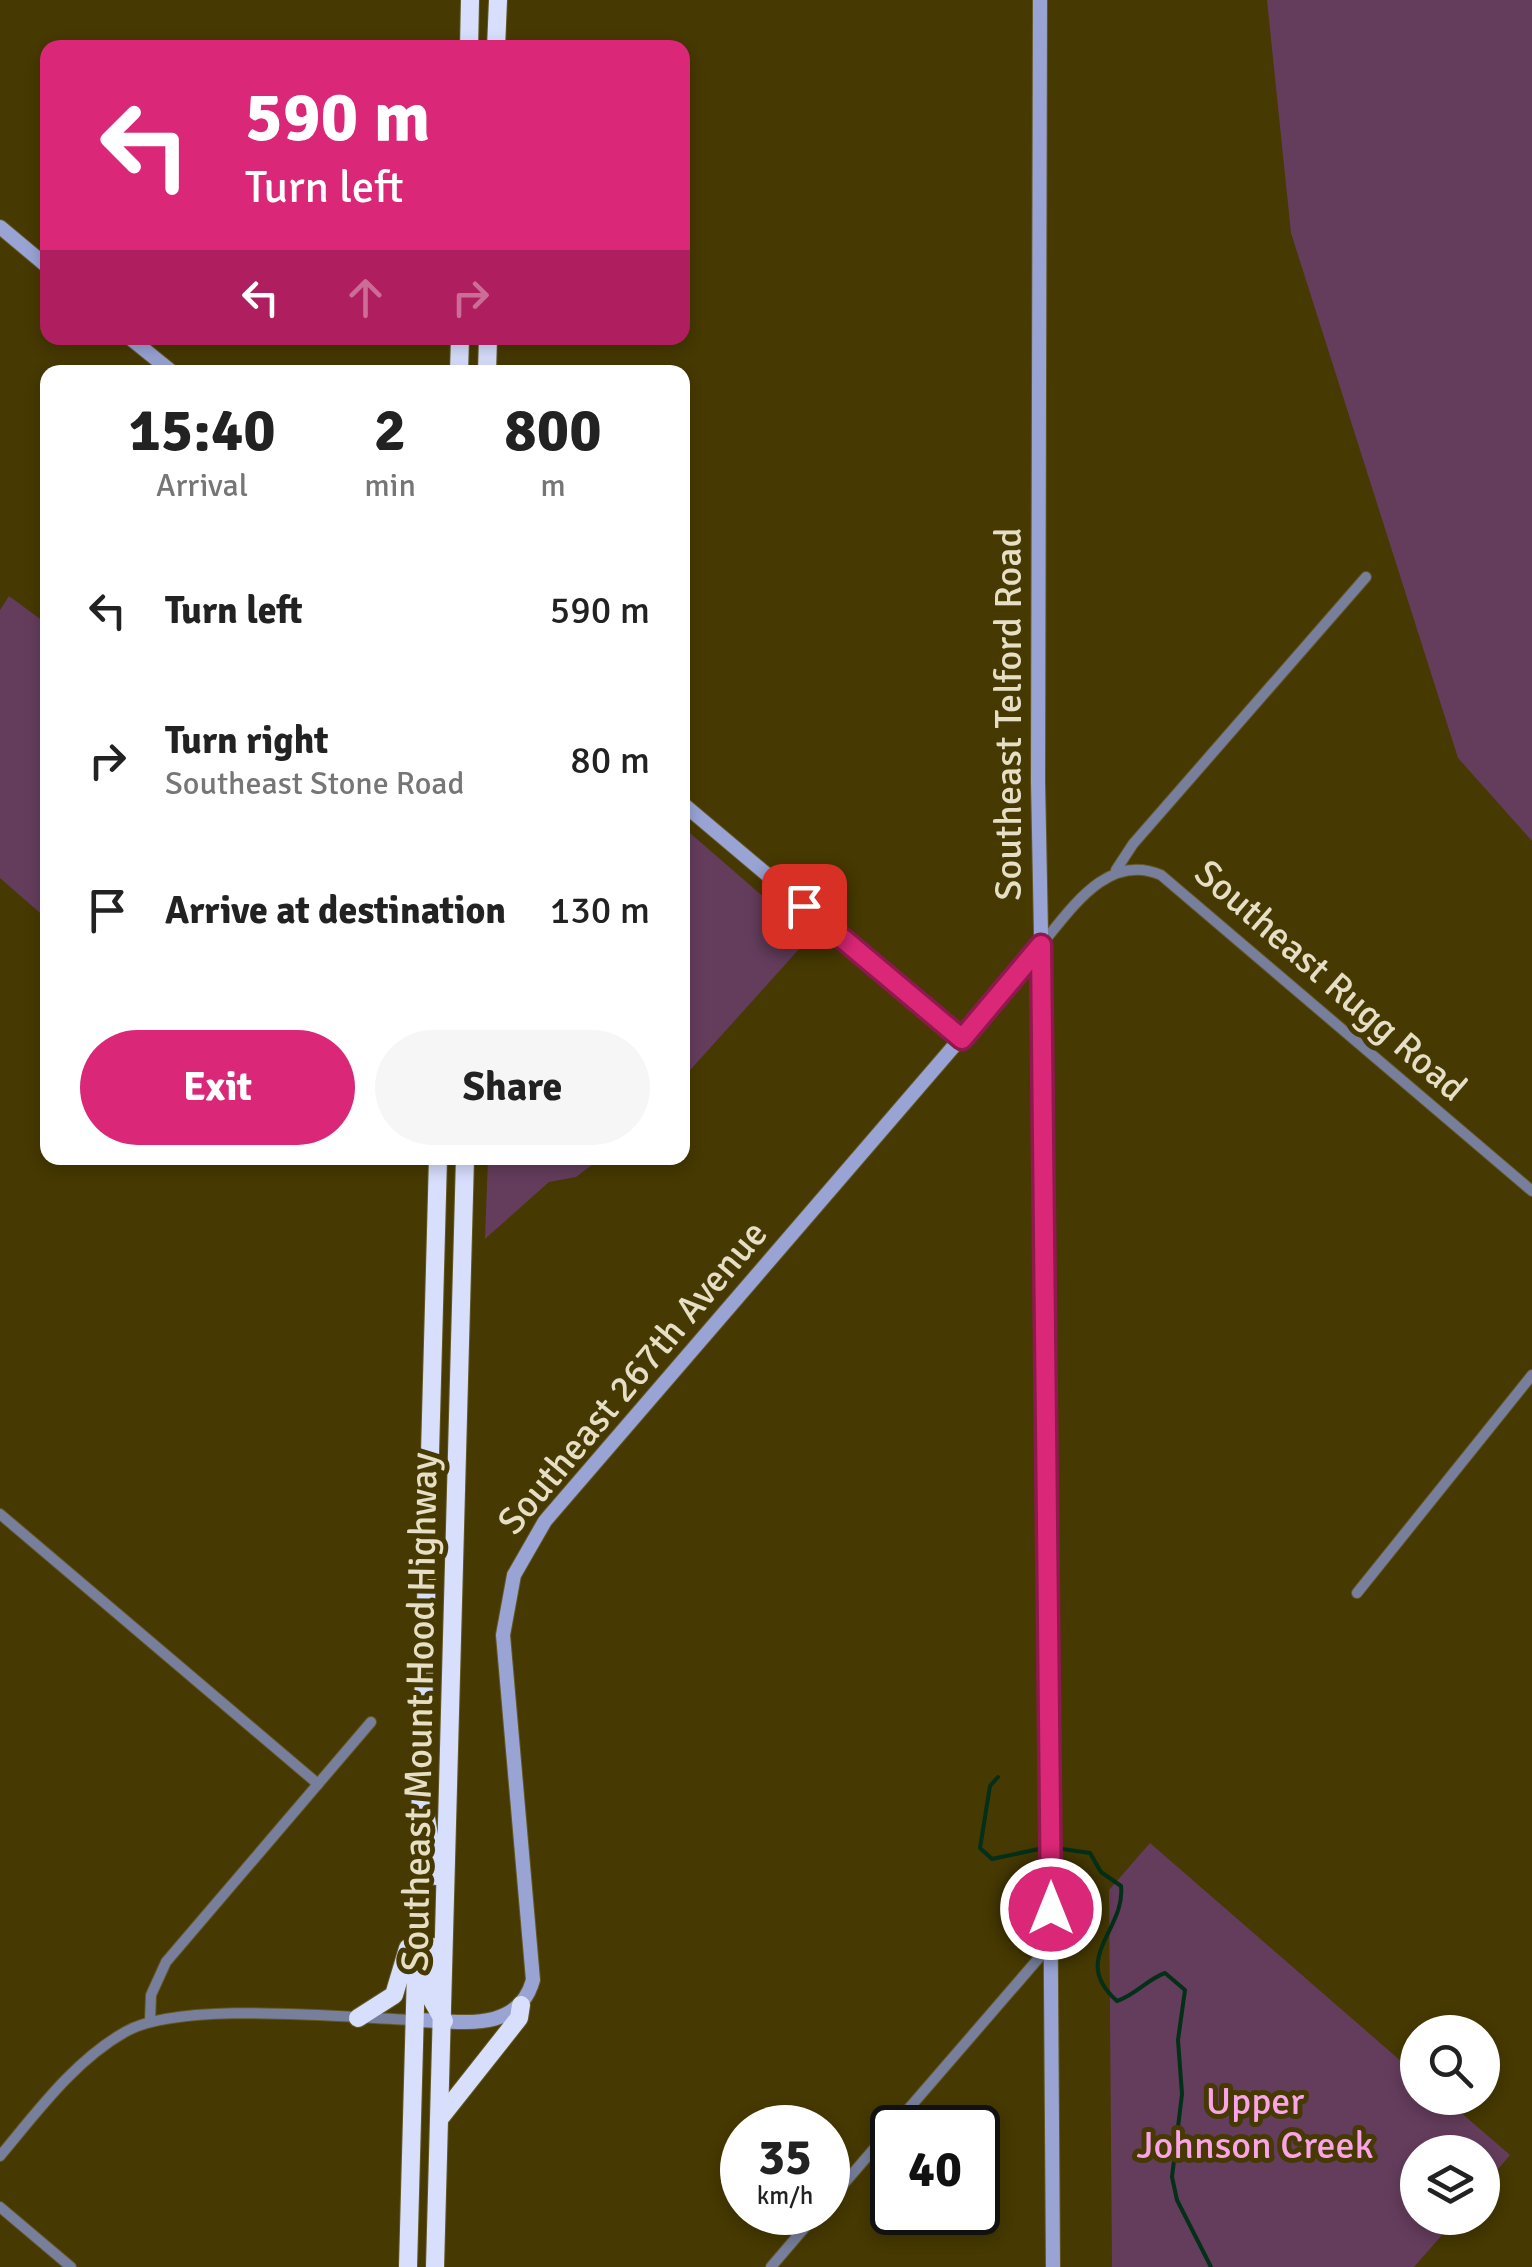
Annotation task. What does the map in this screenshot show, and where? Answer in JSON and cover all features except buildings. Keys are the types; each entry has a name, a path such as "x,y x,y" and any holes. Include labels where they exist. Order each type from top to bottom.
{"highway":[{"path":"469,40 470,0"},
{"path":"496,40 498,0"},
{"name":"Southeast Mount Hood Highway","path":"408,2267 438,1165"},
{"name":"Southeast Mount Hood Highway","path":"435,2267 465,1165"},
{"path":"420,1793 436,1861 432,2000 444,2021"},
{"path":"358,2018 385,2004 398,1988 417,1904"},
{"path":"440,2119 519,2018 521,2005"},
{"path":"415,2020 427,2041 422,2171 435,2241"}],"street":[{"name":"Southeast Telford Road","path":"1040,0 1041,945 1053,2267"},
{"path":"0,227 40,261"},
{"path":"139,345 163,365"},
{"path":"1041,945 1092,888 1116,870 1133,844 1366,577"},
{"path":"690,810 962,1039"},
{"name":"Southeast Rugg Road","path":"1116,870 1138,868 1171,882 1532,1192"},
{"name":"Southeast 267th Avenue","path":"521,2005 533,1980 532,1960 502,1652 508,1593 523,1555 557,1506 1041,945"},
{"path":"1356,1593 1532,1375"},
{"path":"0,1514 318,1784"},
{"path":"150,2021 151,1995 166,1962 372,1722"},
{"path":"850,2177 1051,1944"},
{"path":"0,2156 72,2074 106,2045 150,2021 204,2015 488,2022 521,2005"},
{"path":"0,2207 71,2267"},
{"path":"771,2267 798,2235"}],"green space":[{"path":"1267,0 1532,0 1532,841 1458,758 1291,233"},
{"path":"9,596 40,619 40,913 0,878 0,610"},
{"path":"690,833 810,937 690,1070"},
{"path":"488,1165 592,1165 576,1177 549,1182 485,1239"},
{"name":"Upper Johnson Creek","path":"1150,1843 1400,2060 1400,2115 1464,2115 1487,2135 1400,2135 1400,2235 1442,2235 1414,2267 1112,2267 1109,1890"},
{"name":"Upper Johnson Creek","path":"1500,2146 1510,2155 1500,2167"}],"waterway":[{"path":"998,1777 990,1786 980,1848 992,1859 1039,1849"},
{"path":"1062,1849 1090,1853 1101,1872 1121,1886 1116,1917 1098,1958 1104,1986 1117,2001 1165,1973 1185,1990 1178,2040 1182,2094 1172,2177 1177,2200 1211,2267"}],"route":[{"path":"804,906 962,1039 1041,945 1051,1909"}]}
